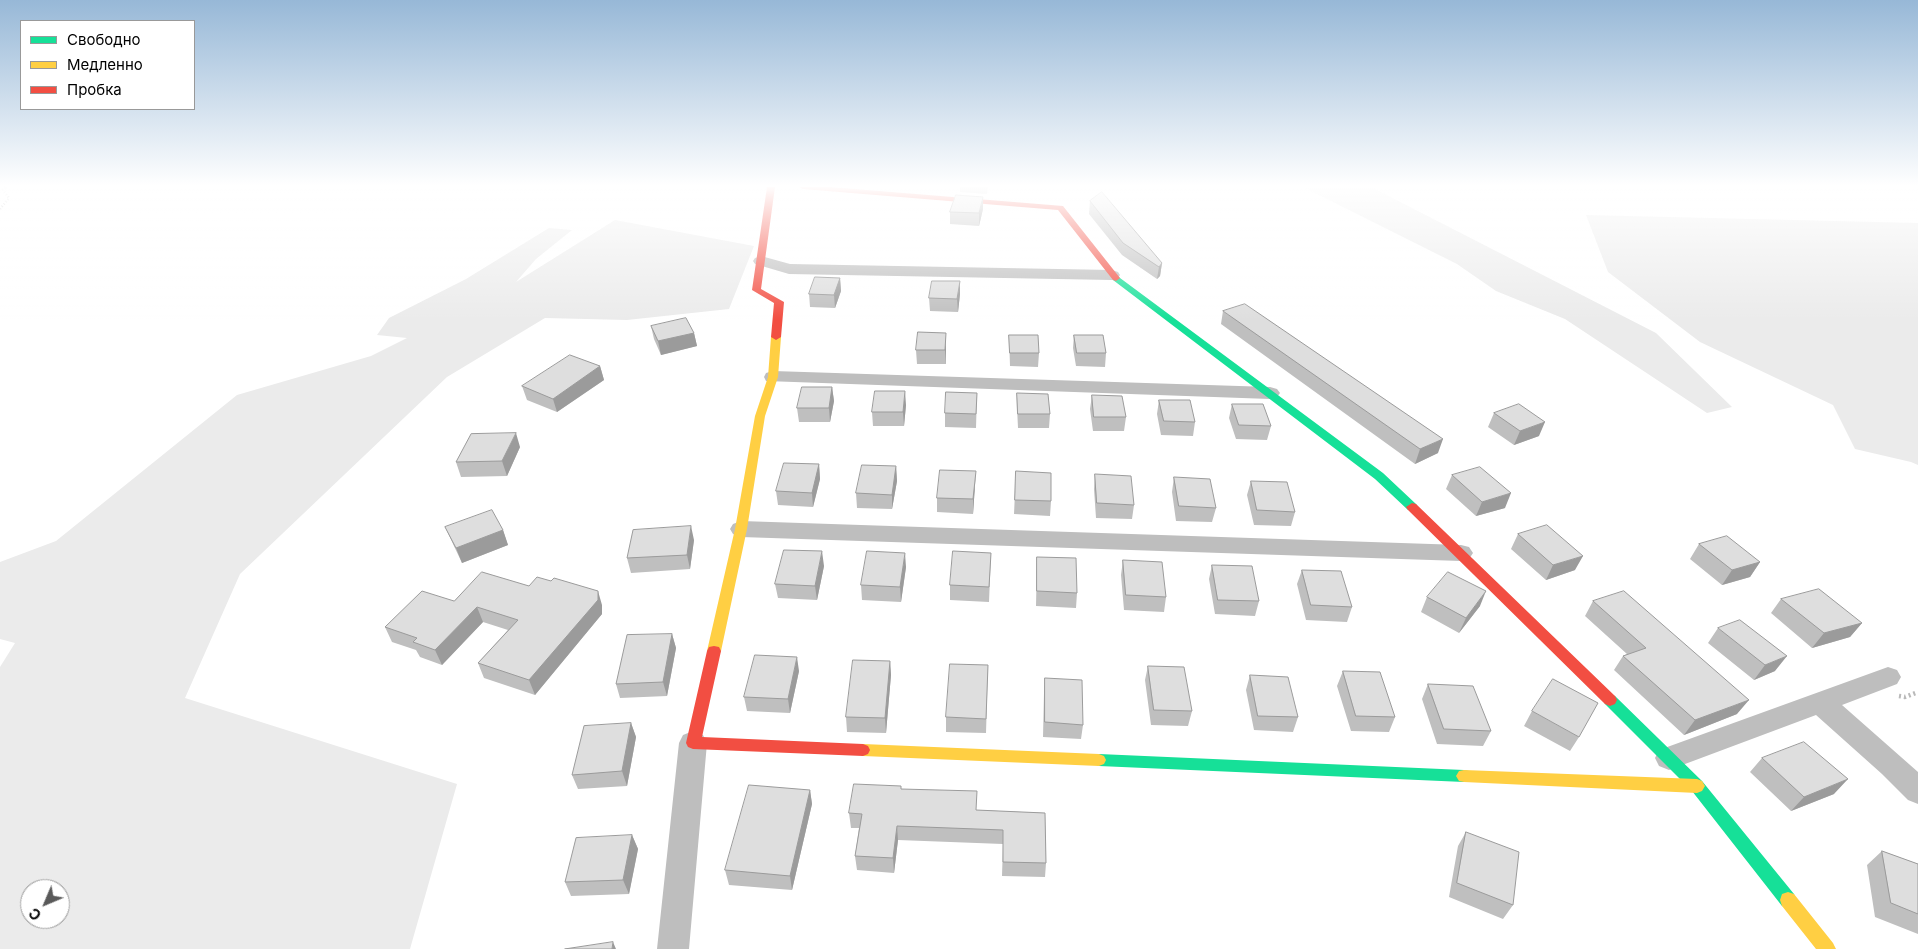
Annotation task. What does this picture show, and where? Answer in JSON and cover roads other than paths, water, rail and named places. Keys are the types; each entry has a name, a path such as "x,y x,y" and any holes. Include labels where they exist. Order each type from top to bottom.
{"street":[{"path":"672,949 693,744 741,529 760,416 773,377 779,302 756,290 765,231"},
{"path":"1078,231 1112,274 1379,476 1461,553 1696,786 1827,949"},
{"path":"761,261 789,269 1112,274"},
{"path":"773,377 1270,393"},
{"path":"741,529 1461,553"},
{"path":"1669,758 1888,677"},
{"path":"1820,702 1892,765 1918,791"},
{"path":"693,744 1696,786"}]}
